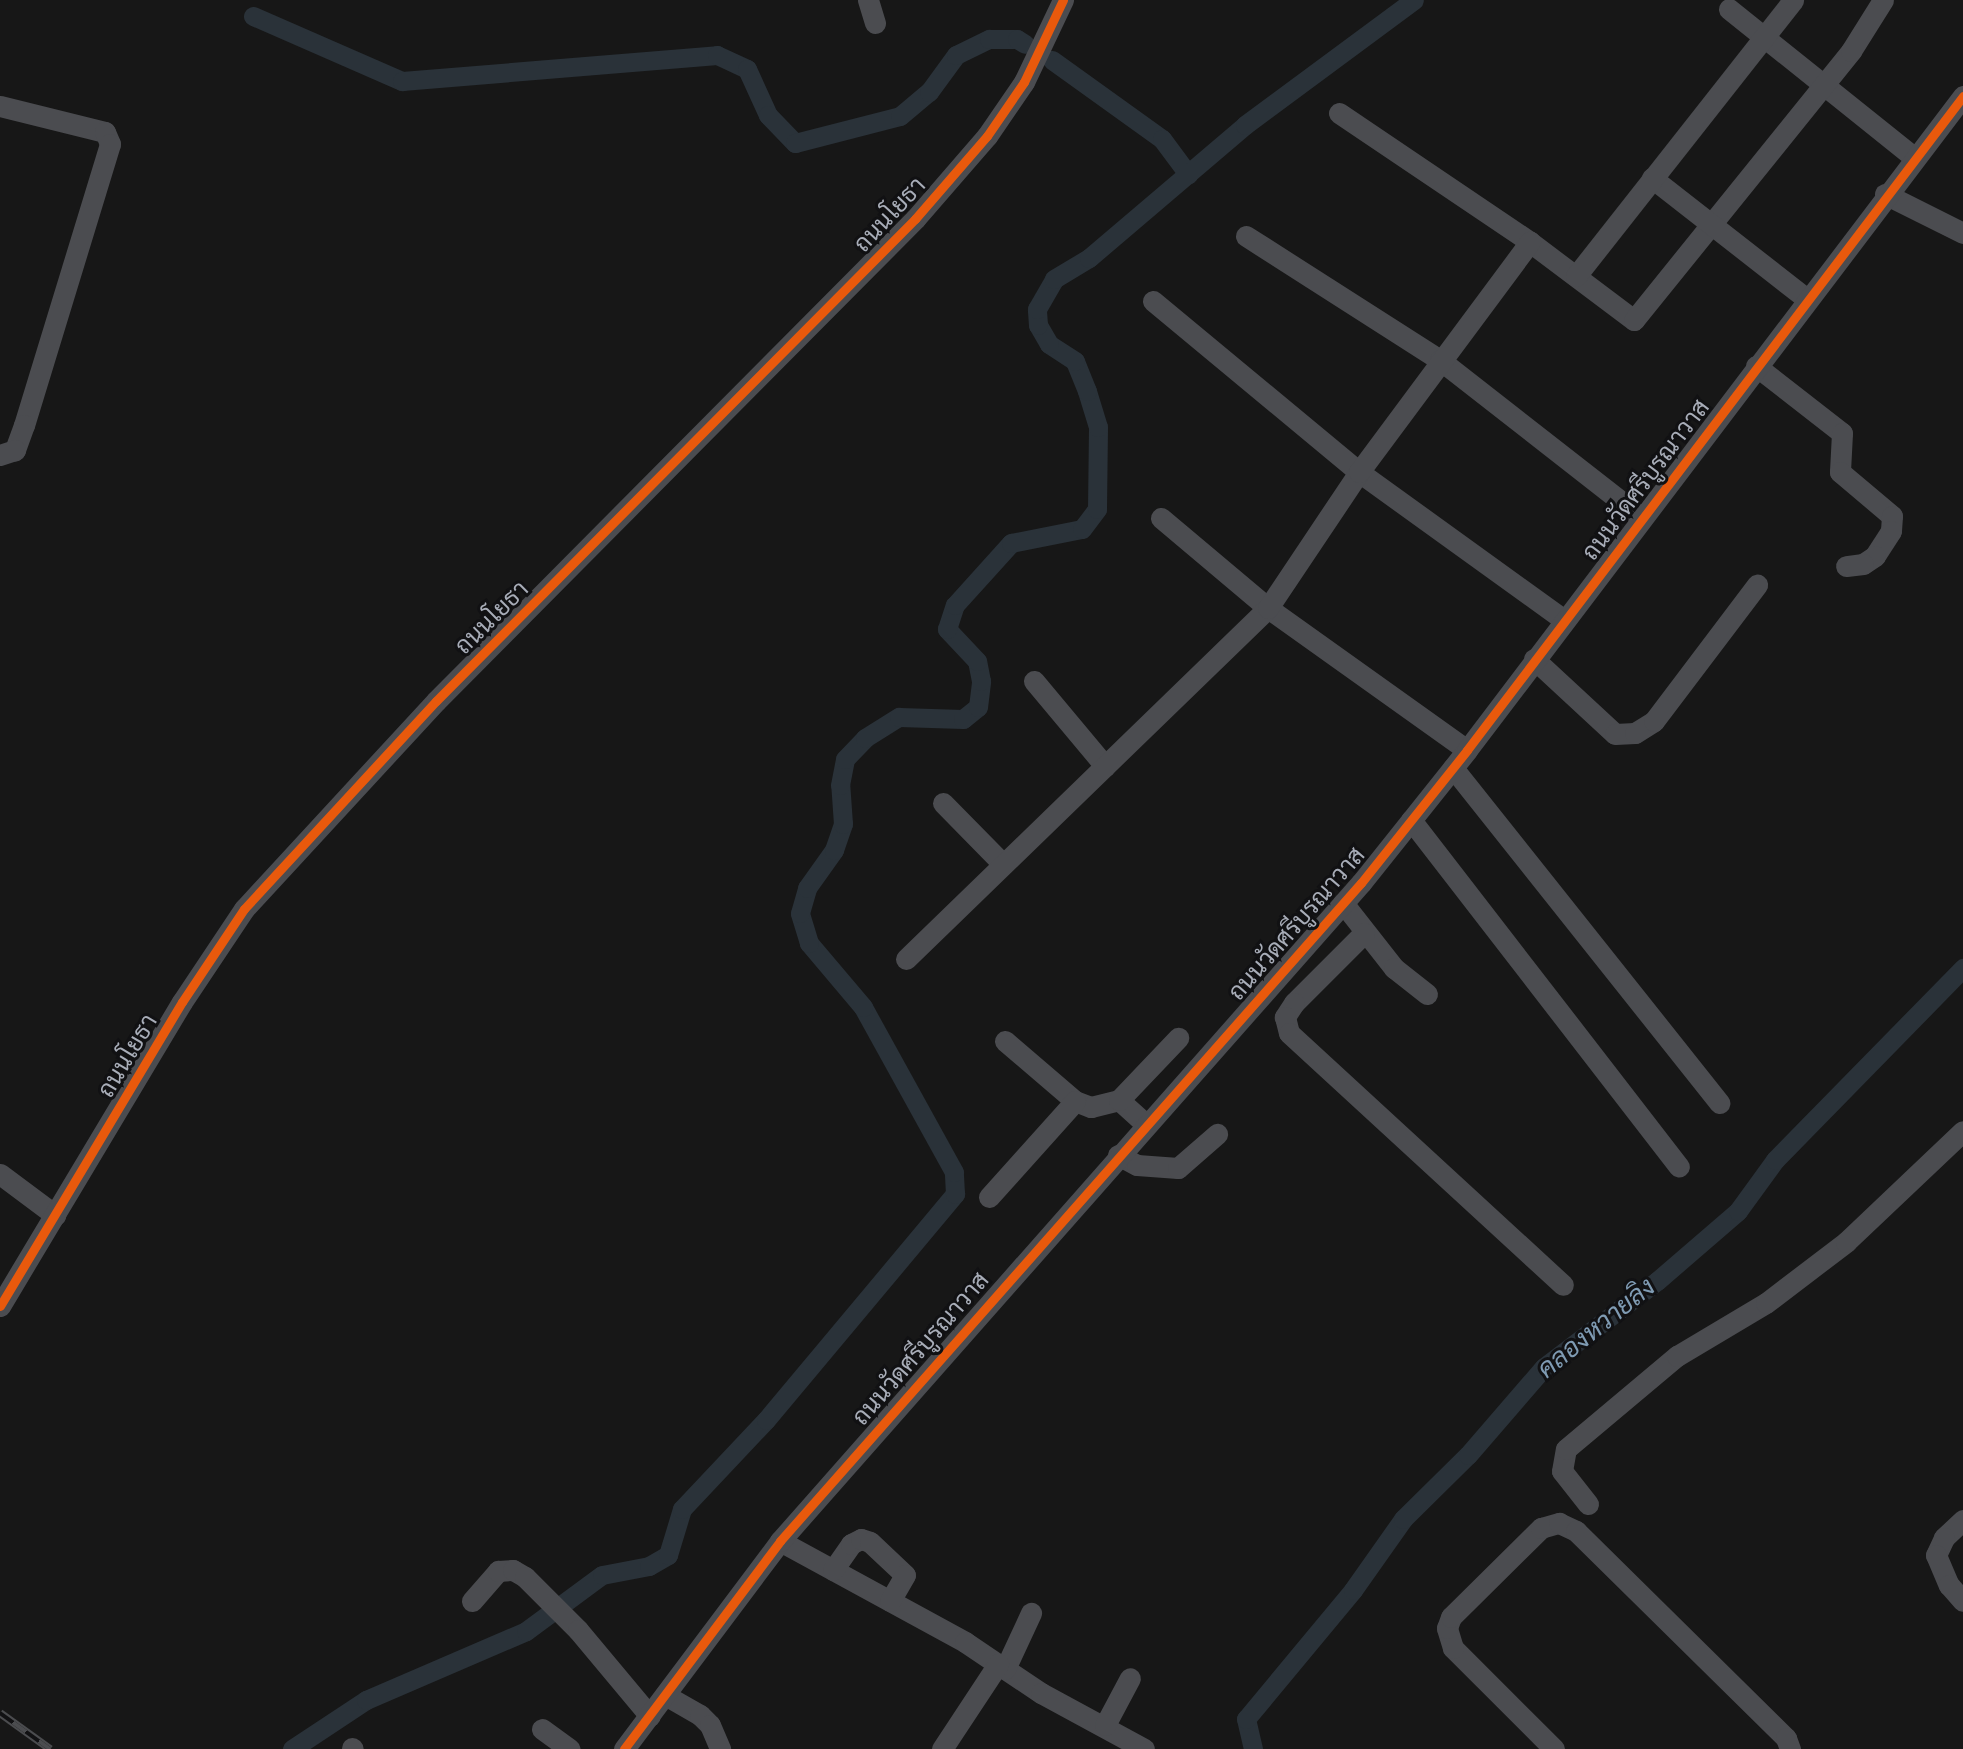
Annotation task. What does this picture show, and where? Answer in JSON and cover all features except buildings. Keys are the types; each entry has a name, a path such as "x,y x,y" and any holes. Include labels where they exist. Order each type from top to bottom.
{"street":[{"path":"869,0 875,23"},
{"name":"ถนนโยธา","path":"0,1306 182,1002 244,909 436,701 915,219 987,136 1024,82 1063,0"},
{"path":"1576,276 1793,0"},
{"path":"1339,113 1530,242 1634,320 1824,86 1883,0"},
{"path":"1729,9 1914,157"},
{"name":"ถนนวัดศรีบูรณาวาส","path":"624,1749 780,1541 1343,903 1411,820 1467,750 1885,194 1963,96"},
{"path":"0,106 105,132 110,144 24,425 15,450 0,455"},
{"path":"1651,178 1807,299"},
{"path":"1885,194 1963,233"},
{"path":"1246,236 1440,360 1642,518"},
{"path":"906,958 1268,608 1359,472 1530,242"},
{"path":"1153,301 1359,472 1564,620"},
{"path":"1756,366 1842,433 1840,472 1892,516 1891,531 1875,556 1863,564 1846,566"},
{"path":"1161,518 1268,608 1467,750"},
{"path":"1534,659 1615,734 1635,733 1654,721 1757,585"},
{"path":"1034,681 1105,766"},
{"path":"1453,768 1719,1103"},
{"path":"943,803 1003,864"},
{"path":"1411,820 1679,1167"},
{"path":"1343,903 1394,968 1427,994"},
{"path":"1364,933 1294,1003 1285,1017 1289,1033 1563,1284"},
{"path":"1005,1041 1074,1101 1091,1107 1119,1100 1178,1038"},
{"path":"1119,1100 1146,1124"},
{"path":"989,1197 1074,1101"},
{"path":"1588,1504 1562,1471 1566,1449 1677,1356 1766,1303 1846,1242 1963,1131"},
{"path":"1118,1155 1138,1165 1178,1168 1217,1134"},
{"path":"0,1174 55,1215"},
{"path":"1963,1520 1944,1538 1936,1555 1949,1585 1963,1601"},
{"path":"1554,1749 1453,1648 1447,1628 1451,1617 1541,1528 1559,1524 1577,1531 1786,1738 1790,1749"},
{"path":"833,1570 851,1544 861,1539 870,1542 905,1575 890,1601"},
{"path":"780,1541 890,1601 1041,1693 1105,1725 1144,1749"},
{"path":"471,1601 498,1571 513,1570 571,1623 650,1716"},
{"path":"942,1749 1002,1667 1031,1613"},
{"path":"1105,1725 1130,1678"},
{"path":"665,1695 699,1714 710,1725 720,1749"},
{"path":"542,1729 570,1749"}],"waterway":[{"path":"292,1749 366,1700 526,1631 602,1575 649,1566 668,1555 682,1509 766,1420 955,1194 954,1172 863,1007 809,943 800,913 807,888 834,850 843,824 840,785 845,759 865,738 899,717 963,719 978,707 981,681 977,661 947,629 955,605 1011,543 1082,529 1097,509 1098,427 1087,391 1075,361 1049,344 1038,325 1037,309 1054,279 1089,258 1245,125 1414,0"},
{"path":"253,16 402,81 717,55 747,69 768,115 795,143 900,116 929,92 956,55 989,39 1017,39 1025,44"},
{"path":"1052,60 1162,139 1188,174"},
{"name":"คลองหวายลิง","path":"1253,1749 1246,1719 1353,1590 1403,1519 1468,1455 1544,1367 1657,1281 1738,1211 1775,1160 1963,968"}],"railway":[{"path":"0,1713 50,1749"}],"cycle path":[{"path":"0,1306 182,1002 244,909 436,701 915,219 987,136 1024,82 1063,0"},
{"path":"624,1749 780,1541 1361,883 1467,750 1963,96"}]}
